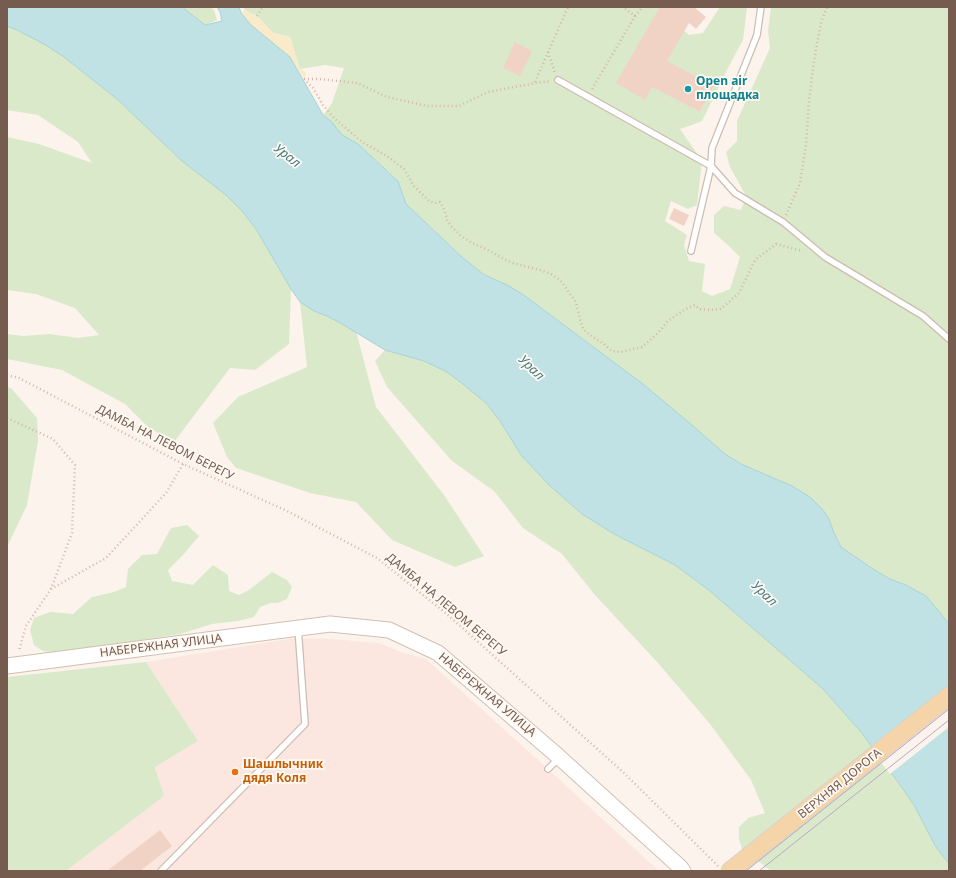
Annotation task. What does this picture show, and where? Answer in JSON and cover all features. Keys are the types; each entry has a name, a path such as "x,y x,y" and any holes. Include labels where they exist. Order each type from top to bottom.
{"main road":[{"name":"НАБЕРЕЖНАЯ УЛИЦА","path":"11,665 330,624 389,630 438,653 560,757 683,871"},
{"name":"ВЕРХНЯЯ ДОРОГА","path":"724,868 949,696"}],"lane":[{"path":"691,252 711,166 712,148 757,36 761,7"},
{"path":"558,80 711,166 735,192 783,222 826,258 923,316 949,339"},
{"path":"161,871 305,724 298,628"},
{"path":"548,769 560,757"}],"path":[{"path":"257,16 263,7"},
{"path":"534,83 568,7"},
{"path":"623,7 635,16"},
{"path":"587,96 635,16 643,7"},
{"path":"783,222 800,183 806,145 808,101 814,61 821,23 827,7"},
{"path":"548,52 558,80 488,92 459,106 427,106 387,97 357,83 304,79 313,88 323,105 334,118 362,142 387,156 404,169 414,186 429,201 435,203 440,202 445,211 447,220 461,236 506,260 551,274 560,280 576,302 583,329 612,351 621,352 642,347 658,333 668,321 684,310 695,305 699,309 721,309 739,293 755,260 776,244 826,258"},
{"name":"ДАМБА НА ЛЕВОМ БЕРЕГУ","path":"7,375 19,378 183,464 287,511 377,558 448,615 624,773 724,868"},
{"path":"7,418 53,439 75,465 72,532 51,589 26,626 11,665"},
{"path":"51,589 106,558 166,493 183,464"}],"shaded area":[{"path":"299,638 379,643 401,652 426,659 659,871 66,871 164,796 155,767 198,741 146,662"}],"green space":[{"path":"182,7 210,7 214,10 217,20 205,25"},
{"path":"243,7 669,7 675,23 689,35 703,33 720,7 747,7 743,40 702,121 680,129 702,161 697,205 688,209 671,201 665,221 687,235 684,245 689,261 705,264 702,291 712,296 730,289 740,257 714,233 714,215 724,206 741,210 746,196 730,167 726,152 737,141 737,121 770,48 768,31 771,7 949,7 949,624 926,596 906,585 890,579 841,547 829,519 823,510 810,497 792,486 741,464 725,454 643,384 525,296 483,274 470,264 406,204 398,180 358,144 342,135 332,122 323,115 332,103 344,68 325,65 300,69 290,37 273,33 257,16 245,10","holes":["714,86 700,112 663,92"]},
{"path":"7,26 44,44 64,57 117,99 182,161 226,195 242,211 256,229 291,289 289,344 255,370 230,368 174,442 148,427 125,404 62,370 7,359 7,334 23,336 50,334 78,338 99,335 75,308 36,294 7,290 7,137 39,144 92,163 78,142 38,115 7,110"},
{"path":"300,302 314,311 356,331 376,407 444,495 484,556 455,567 392,540 356,502 310,493 236,468 227,457 213,423 238,397 307,367"},
{"path":"385,350 424,361 447,372 463,384 486,403 500,421 521,455 548,484 582,514 614,534 675,565 710,591 823,689 861,732 914,805 936,847 949,864 949,871 771,871 742,849 739,839 739,827 748,818 765,813 751,780 710,724 658,663 595,595 562,554 523,528 494,491 452,461 387,387 375,361"},
{"path":"7,387 11,388 37,418 38,441 27,505 7,547"},
{"path":"187,525 199,536 168,570 172,581 193,585 213,565 228,575 229,591 239,595 249,590 272,572 287,580 292,587 287,599 278,603 271,603 260,607 254,617 238,621 212,624 180,634 61,653 43,651 34,645 30,630 34,618 50,612 73,614 92,597 114,592 126,587 128,569 142,555 157,554 171,528"},
{"path":"146,662 198,741 155,767 164,796 66,871 7,871 7,677"}],"sand":[{"path":"245,10 257,16 273,33 290,37 300,69 307,73 304,79 290,57 251,25 241,13"}],"water":[{"name":"Урал","path":"7,7 182,7 205,25 222,21 217,7 239,7 241,13 251,25 290,57 323,115 332,122 342,135 358,144 398,181 406,204 462,257 483,274 509,286 525,296 643,384 725,454 741,464 792,486 810,497 823,510 829,519 841,547 890,579 906,585 926,596 949,624 949,864 936,847 914,805 898,782 861,732 823,689 710,591 675,565 614,534 582,514 548,484 521,455 500,421 486,403 447,372 424,361 385,350 342,324 314,311 300,302 256,229 242,211 226,195 182,161 117,99 64,57 44,44 7,26"}],"pier":[{"path":"949,688 949,727 890,774 871,750"}],"building":[{"path":"660,7 694,7 706,17 696,29 689,23 667,61 714,86 700,112 652,87 645,100 616,83"},
{"path":"515,42 532,51 520,76 503,68"},
{"path":"674,208 689,215 684,226 669,219"},
{"path":"160,830 172,846 140,871 107,871"}],"tram line":[{"path":"746,871 949,709"},
{"path":"759,871 949,720"}],"place":[{"name":"Open air площадка","path":"688,89"},
{"name":"Шашлычник дядя Коля","path":"235,772"}]}
